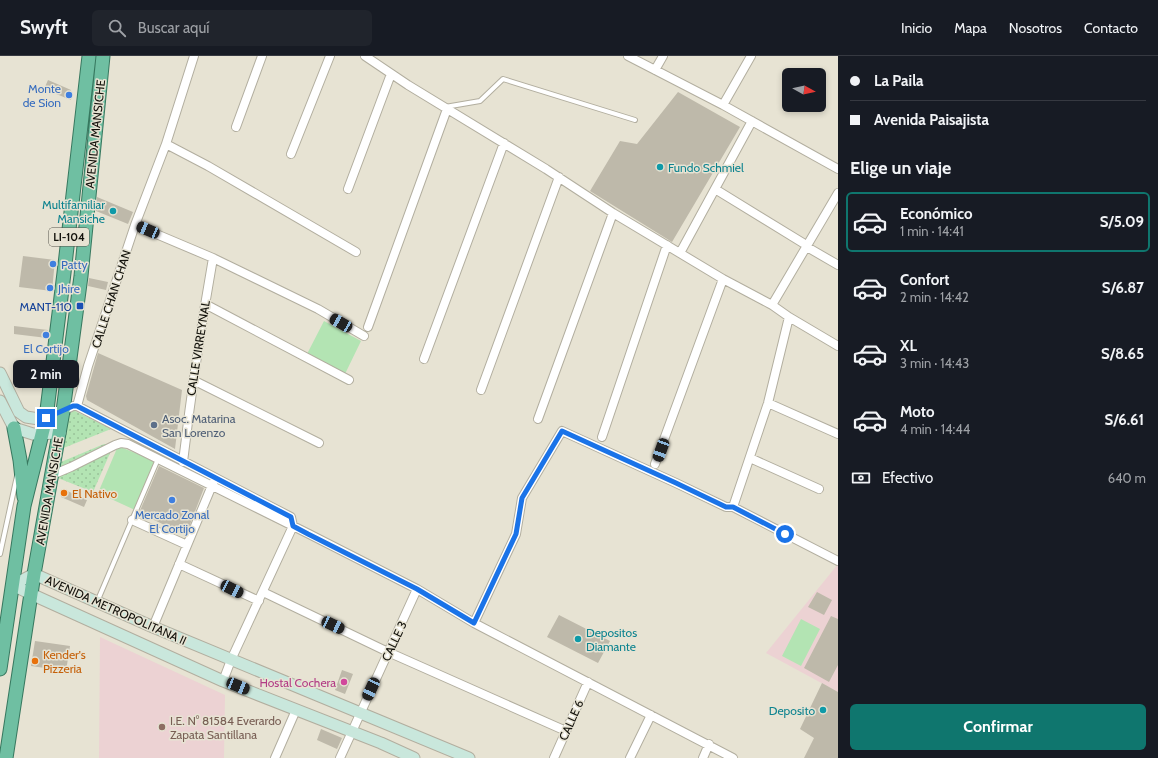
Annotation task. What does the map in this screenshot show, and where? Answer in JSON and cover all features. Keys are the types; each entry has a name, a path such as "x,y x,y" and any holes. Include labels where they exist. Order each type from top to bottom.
{"highway":[{"name":"AVENIDA MANSICHE","path":"0,669 24,506 46,418 89,56"},
{"name":"AVENIDA MANSICHE","path":"6,758 5,734 60,433 81,276 103,56"},
{"path":"80,135 95,136"},
{"path":"64,273 81,276"},
{"path":"14,428 20,460 24,506"}],"main road":[{"path":"0,373 19,412 26,417 33,419 46,418 63,411"},
{"path":"0,401 14,428 33,434 60,433"},
{"name":"AVENIDA METROPOLITANA II","path":"13,585 34,574 231,660 469,758"},
{"name":"AVENIDA METROPOLITANA II","path":"13,585 223,680 352,731 410,757"}],"street":[{"name":"CALLE CHAN CHAN","path":"77,406 88,366 135,225 166,144 194,56"},
{"path":"236,127 262,56"},
{"path":"292,154 330,56"},
{"path":"364,56 559,177 613,213 723,279 772,305 789,317 838,346"},
{"path":"628,56 723,105 838,169"},
{"path":"655,70 663,56"},
{"path":"723,105 751,56"},
{"path":"348,189 391,74"},
{"path":"368,327 446,108"},
{"path":"680,253 752,121"},
{"path":"424,359 504,143"},
{"path":"166,144 208,166 356,252"},
{"path":"481,390 559,177"},
{"path":"715,189 838,265"},
{"path":"772,305 805,245 838,193"},
{"path":"538,419 613,213"},
{"path":"135,225 213,258 318,309 364,336"},
{"path":"602,437 667,245"},
{"name":"CALLE VIRREYNAL","path":"183,462 193,380 213,258"},
{"path":"655,464 723,279"},
{"path":"205,304 349,380"},
{"path":"733,507 768,402 789,317"},
{"path":"193,380 320,444"},
{"path":"768,402 838,434"},
{"path":"63,411 73,406 77,406 183,462 213,482 293,526 417,589 474,623 709,744 733,758"},
{"path":"474,623 516,534 522,498 562,431 726,507 733,507 838,561"},
{"path":"52,475 121,443 128,444 158,459 213,482"},
{"path":"750,458 819,489"},
{"path":"153,627 213,482"},
{"path":"132,520 187,545"},
{"path":"223,680 293,526"},
{"path":"179,564 259,601"},
{"name":"CALLE 3","path":"340,758 417,589"},
{"path":"263,592 388,652 566,730"},
{"name":"CALLE 6","path":"554,758 588,682"},
{"path":"275,758 296,710"},
{"path":"630,758 651,714"},
{"path":"703,758 709,744"}],"lane":[{"path":"446,108 480,101 503,79 635,120"},
{"path":"97,602 158,459"},
{"path":"0,554 20,460"}],"shaded area":[{"path":"838,564 838,692 766,653"},
{"name":"I.E. N° 81584 Everardo Zapata Santillana","path":"100,637 225,695 224,758 99,758"}],"green space":[{"path":"324,321 361,341 345,374 307,354"},
{"path":"73,410 111,429 61,449 66,413"},
{"path":"104,444 114,444 93,492 58,478 61,462"},
{"path":"118,446 155,461 135,510 98,493"},
{"path":"801,619 820,629 801,666 782,656"}],"building":[{"path":"48,80 71,90 71,100 44,89"},
{"name":"Fundo Schmiel","path":"678,92 740,127 672,242 590,191 620,141 637,144"},
{"name":"Multifamiliar Mansiche","path":"97,197 133,212 128,224 96,211"},
{"path":"23,256 55,260 52,291 19,287"},
{"path":"89,278 108,282 106,290 88,286"},
{"path":"14,326 48,330 47,338 14,334"},
{"name":"Asoc. Matarina San Lorenzo","path":"98,353 182,390 175,449 87,400 86,396"},
{"name":"Mercado Zonal El Cortijo","path":"159,466 204,488 186,535 139,513"},
{"path":"63,489 87,500 84,507 61,497"},
{"path":"817,592 832,600 824,615 808,607"},
{"name":"Depositos Diamante","path":"559,615 610,641 598,663 547,637"},
{"path":"831,616 838,619 838,665 829,682 804,668"},
{"path":"35,641 70,646 66,671 31,666"},
{"name":"Hostal Cochera","path":"342,670 353,674 345,694 335,690"},
{"name":"Deposito","path":"822,683 838,692 838,758 804,758 814,738 800,729"},
{"path":"321,729 342,738 337,749 317,740"}],"place":[{"name":"Monte de Sion","path":"69,95"},
{"name":"Fundo Schmiel","path":"660,167"},
{"name":"Multifamiliar Mansiche","path":"113,211"},
{"name":"Patty","path":"53,264"},
{"name":"Jhire","path":"50,288"},
{"name":"MANT-110","path":"80,306"},
{"name":"El Cortijo","path":"46,335"},
{"name":"Asoc. Matarina San Lorenzo","path":"154,425"},
{"name":"El Nativo","path":"64,493"},
{"name":"Mercado Zonal El Cortijo","path":"172,500"},
{"name":"Depositos Diamante","path":"578,639"},
{"name":"Kender's Pizzeria","path":"35,661"},
{"name":"Hostal Cochera","path":"344,682"},
{"name":"Deposito","path":"823,710"},
{"name":"I.E. N° 81584 Everardo Zapata Santillana","path":"162,727"}],"route":[{"path":"46,418 73,406 77,406 291,517 293,526 417,589 474,623 516,534 522,498 562,431 726,507 733,507 785,534"}]}
